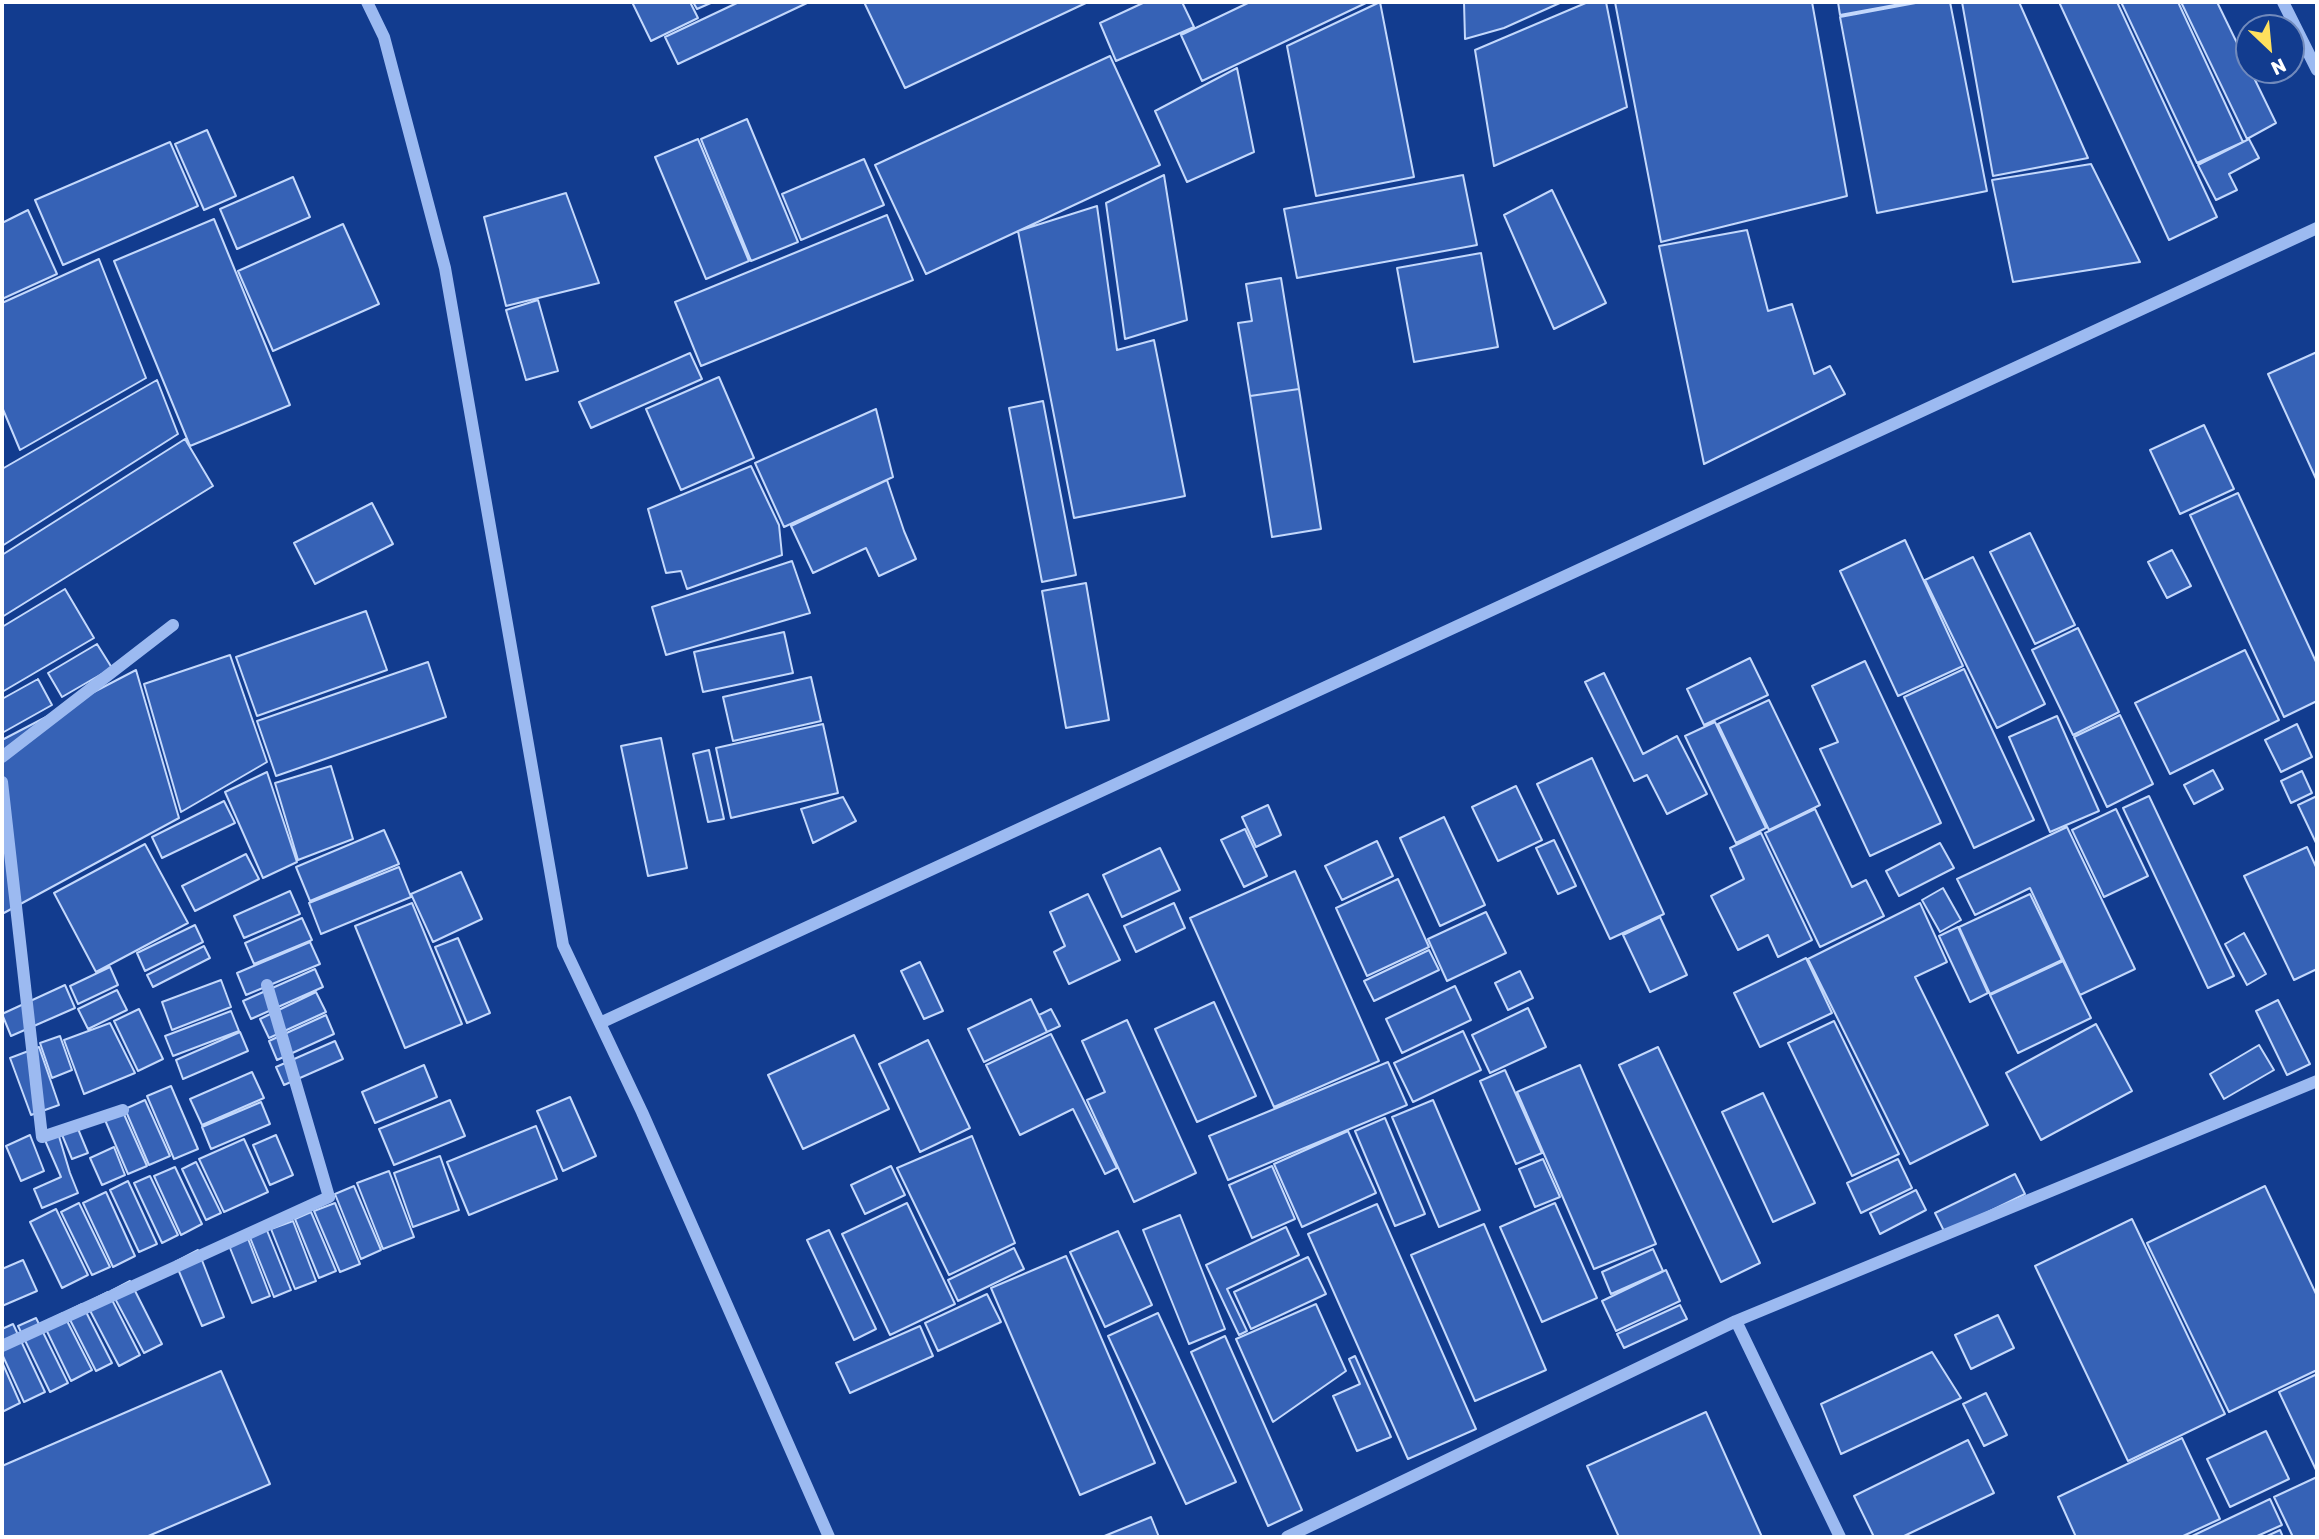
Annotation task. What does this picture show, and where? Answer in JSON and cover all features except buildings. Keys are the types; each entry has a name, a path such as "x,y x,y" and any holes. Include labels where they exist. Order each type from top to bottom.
{"street":[{"path":"367,2 384,37 445,268 563,945 642,1112 829,1537"},
{"path":"2283,2 2317,70"},
{"path":"600,1023 2317,228"},
{"path":"2,757 173,625"},
{"path":"2,782 42,1137 123,1110"},
{"path":"2,1346 329,1197 267,985"},
{"path":"1287,1537 1736,1321 2317,1081"},
{"path":"1736,1321 1840,1537"}]}
